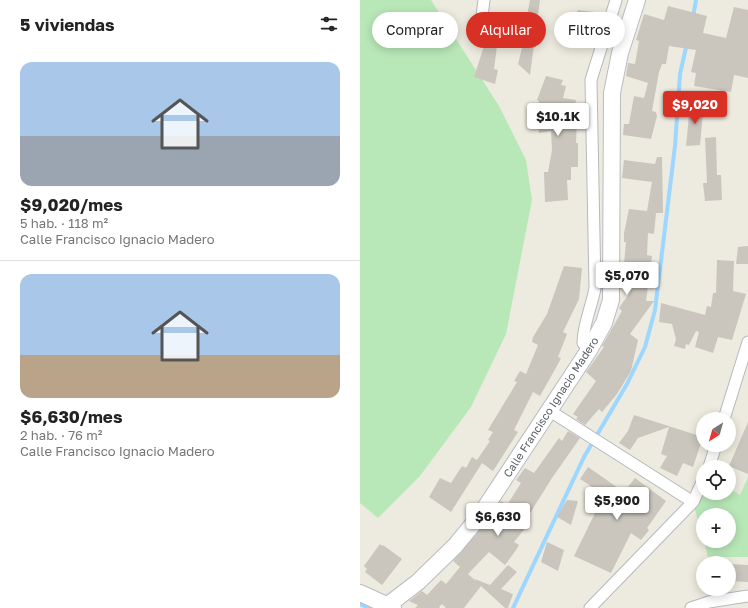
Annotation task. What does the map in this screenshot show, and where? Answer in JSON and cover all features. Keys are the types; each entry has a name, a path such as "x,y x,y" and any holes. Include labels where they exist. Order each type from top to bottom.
{"main road":[{"name":"Calle Francisco Ignacio Madero","path":"389,607 418,582 454,546 479,517 550,411 589,350 604,323 611,300 612,93 620,53 637,0"},
{"path":"360,593 389,607"}],"street":[{"path":"482,12 484,0"},
{"path":"589,350 583,343 583,335 593,304 595,288 591,80 616,0"},
{"path":"726,412 748,342"},
{"path":"550,411 693,502"},
{"path":"590,608 693,502 696,495"},
{"path":"691,608 709,602 748,596"}],"green space":[{"path":"360,0 431,0 439,12 372,12 372,48 458,48 458,42 499,106 526,160 532,200 506,334 471,407 420,476 378,518 360,503"},
{"path":"748,477 748,557 708,556 706,548 736,548 736,508 696,508 696,513 693,502 696,499 736,500 736,492 740,495"}],"building":[{"path":"530,0 540,0 538,12 528,12"},
{"path":"668,6 707,16 703,33 726,38 734,7 748,10 748,78 734,75 731,92 694,86 696,73 691,72 696,50 669,46 666,64 662,64 659,72 652,111 656,112 657,116 651,139 623,135 624,124 629,124 634,96 644,98 648,83 626,76 628,63 635,64 639,41 636,40 644,14 664,20"},
{"path":"578,10 595,12 577,12"},
{"path":"483,48 497,48 494,69 498,70 495,84 474,77"},
{"path":"522,48 534,48 530,75 518,64"},
{"path":"546,76 563,80 561,85 566,86 563,98 576,100 572,119 577,119 576,143 578,143 578,167 571,167 571,180 567,180 568,200 545,202 544,172 548,172 552,150 551,131 539,133 537,116 540,108 537,107 539,101 537,100"},
{"path":"704,103 700,145 686,146 690,105"},
{"path":"716,137 717,175 721,175 722,200 705,201 703,183 707,183 705,138"},
{"path":"657,157 662,157 663,213 656,213 654,234 648,233 647,255 652,256 646,301 654,301 630,334 638,340 631,371 617,394 602,412 599,409 585,425 576,419 578,417 573,414 596,381 586,372 604,347 602,346 622,311 619,308 633,288 622,286 626,242 624,242 624,233 629,209 647,211 652,182 622,178 624,160 655,164"},
{"path":"748,246 748,264 736,264 738,247"},
{"path":"717,260 734,261 733,291 746,294 732,340 718,337 713,353 695,347 699,332 696,331 689,345 686,344 685,349 674,346 676,339 672,324 659,322 661,303 705,315 707,306 711,307 713,293 716,293"},
{"path":"564,266 582,268 579,299 563,332 567,334 558,357 561,358 540,396 533,392 514,430 518,432 493,471 482,463 451,512 429,497 440,478 451,483 462,466 466,468 472,457 477,460 490,441 488,440 493,432 488,430 517,382 514,381 520,371 526,374 538,345 532,342 533,337 547,314"},
{"path":"634,415 696,435 696,452 698,452 693,467 683,463 677,476 660,468 667,456 661,454 669,427 638,438 630,450 619,443 628,431"},
{"path":"748,422 748,474 736,469 736,460 732,460"},
{"path":"568,431 580,438 552,478 527,518 531,521 514,542 519,545 516,550 505,565 489,552 468,574 476,581 475,579 490,585 508,565 517,572 501,589 513,594 508,608 505,608 481,586 464,608 446,608 442,604 439,607 440,608 415,608 418,605 409,601 422,591 427,595 441,580 446,584 460,567 453,561 486,523 501,501 507,505 521,483 516,480 525,468 534,473 559,438 562,441"},
{"path":"588,467 624,492 635,478 666,501 647,528 649,530 641,540 631,533 611,573 574,556 599,505 628,510 580,479"},
{"path":"567,500 578,501 571,525 557,517"},
{"path":"547,542 564,550 558,571 541,562"},
{"path":"380,544 402,559 382,585 365,572 367,569 364,566"},
{"path":"736,564 748,565 748,582 736,581"}],"waterway":[{"path":"693,17 696,0"},
{"path":"513,608 584,457 627,384 645,347 655,310 675,146 680,74 687,43"},
{"path":"360,604 370,608"}]}
